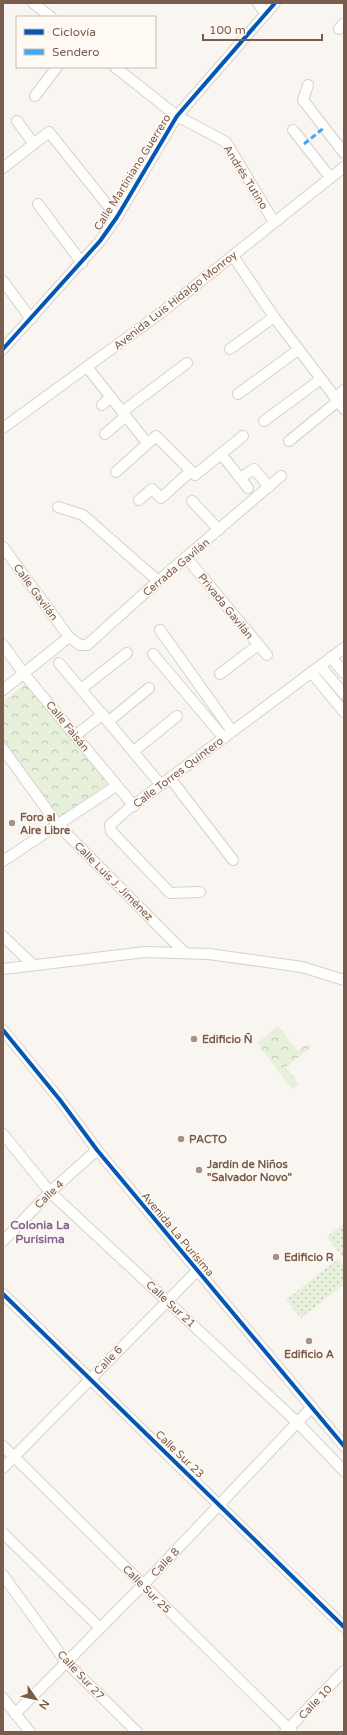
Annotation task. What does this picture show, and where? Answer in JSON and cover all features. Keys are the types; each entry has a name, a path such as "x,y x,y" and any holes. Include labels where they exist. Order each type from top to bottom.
{"street":[{"path":"33,3 50,16"},
{"path":"258,3 266,14"},
{"name":"Calle Martiniano Guerrero","path":"3,349 82,263 117,217 177,116 275,3"},
{"path":"35,96 56,68"},
{"name":"Andrés Tutino","path":"116,68 177,116 226,142 274,222"},
{"path":"308,85 302,100 344,153"},
{"path":"17,121 34,144"},
{"path":"293,130 330,177"},
{"path":"3,168 49,132 117,217"},
{"name":"Avenida Luis Hidalgo Monroy","path":"3,427 162,312 344,167"},
{"path":"38,204 82,263"},
{"path":"233,256 274,317 339,403"},
{"path":"3,281 31,319"},
{"path":"230,349 274,317"},
{"path":"238,394 298,350"},
{"path":"105,434 124,414 187,363"},
{"path":"87,367 147,443"},
{"path":"264,421 321,379"},
{"path":"290,440 339,403 344,390"},
{"path":"102,405 111,397"},
{"path":"116,472 156,436 195,475 243,436"},
{"path":"221,454 248,488"},
{"path":"240,478 254,469 269,487"},
{"path":"140,500 152,489 161,498 191,471"},
{"name":"Cerrada Gavilán","path":"69,637 80,645 87,645 158,581 281,476"},
{"path":"192,501 219,530"},
{"path":"58,507 83,515 158,581"},
{"name":"Calle Gavilán","path":"3,547 69,637"},
{"name":"Privada Gavilán","path":"186,557 267,655"},
{"path":"160,630 232,731"},
{"path":"3,690 69,637"},
{"name":"Calle Faisán","path":"3,645 24,674 134,806"},
{"path":"220,674 258,645"},
{"name":"Calle Torres Quintero","path":"200,892 170,893 111,831 110,825 232,731 344,648"},
{"path":"81,689 127,653"},
{"path":"152,654 224,738"},
{"path":"331,657 344,673"},
{"path":"59,663 161,785"},
{"path":"320,666 344,694"},
{"path":"311,672 344,712"},
{"path":"76,735 106,718 149,688"},
{"path":"134,751 177,716"},
{"name":"Calle Luis J. Jiménez","path":"3,748 58,825 185,953"},
{"path":"170,778 233,860"},
{"path":"3,861 116,786"},
{"path":"3,936 32,965"},
{"path":"3,969 145,952 185,953 262,960 302,967 344,980"},
{"name":"Avenida La Purísima","path":"3,1030 60,1100 97,1150 344,1446"},
{"name":"Calle Sur 21","path":"3,1134 50,1192 298,1423 344,1471"},
{"name":"Calle 4","path":"3,1241 50,1192 97,1150"},
{"name":"Calle 6","path":"3,1468 196,1270"},
{"name":"Calle Sur 23","path":"3,1294 344,1627"},
{"name":"Calle 8","path":"15,1714 143,1585 312,1407"},
{"name":"Calle Sur 25","path":"3,1446 289,1731"},
{"path":"3,1533 100,1628"},
{"name":"Calle Sur 27","path":"3,1575 66,1662 137,1732"},
{"name":"Calle 10","path":"289,1731 344,1671"},
{"path":"3,1698 30,1732"}],"green space":[{"path":"31,680 109,783 60,819 3,743 3,701"},
{"path":"278,1026 298,1051 308,1044 311,1047 286,1067 299,1084 292,1089 257,1043"},
{"path":"344,1223 344,1258 327,1237"},
{"path":"338,1259 344,1266 344,1284 301,1318 286,1300"}],"marked path":[{"path":"304,144 325,127"}],"cycle path":[{"path":"3,349 100,241 117,217 177,116 275,3"},
{"path":"3,1030 60,1100 97,1150 344,1446"},
{"path":"3,1294 344,1627"}],"place":[{"name":"Foro al Aire Libre","path":"12,823"},
{"name":"Edificio Ñ","path":"194,1039"},
{"name":"PACTO","path":"181,1139"},
{"name":"Jardín de Niños \"Salvador Novo\"","path":"199,1170"},
{"name":"Edificio R","path":"276,1257"},
{"name":"Edificio A","path":"309,1341"}],"district":[{"name":"Colonia La Purísima","path":"40,1232"}]}
